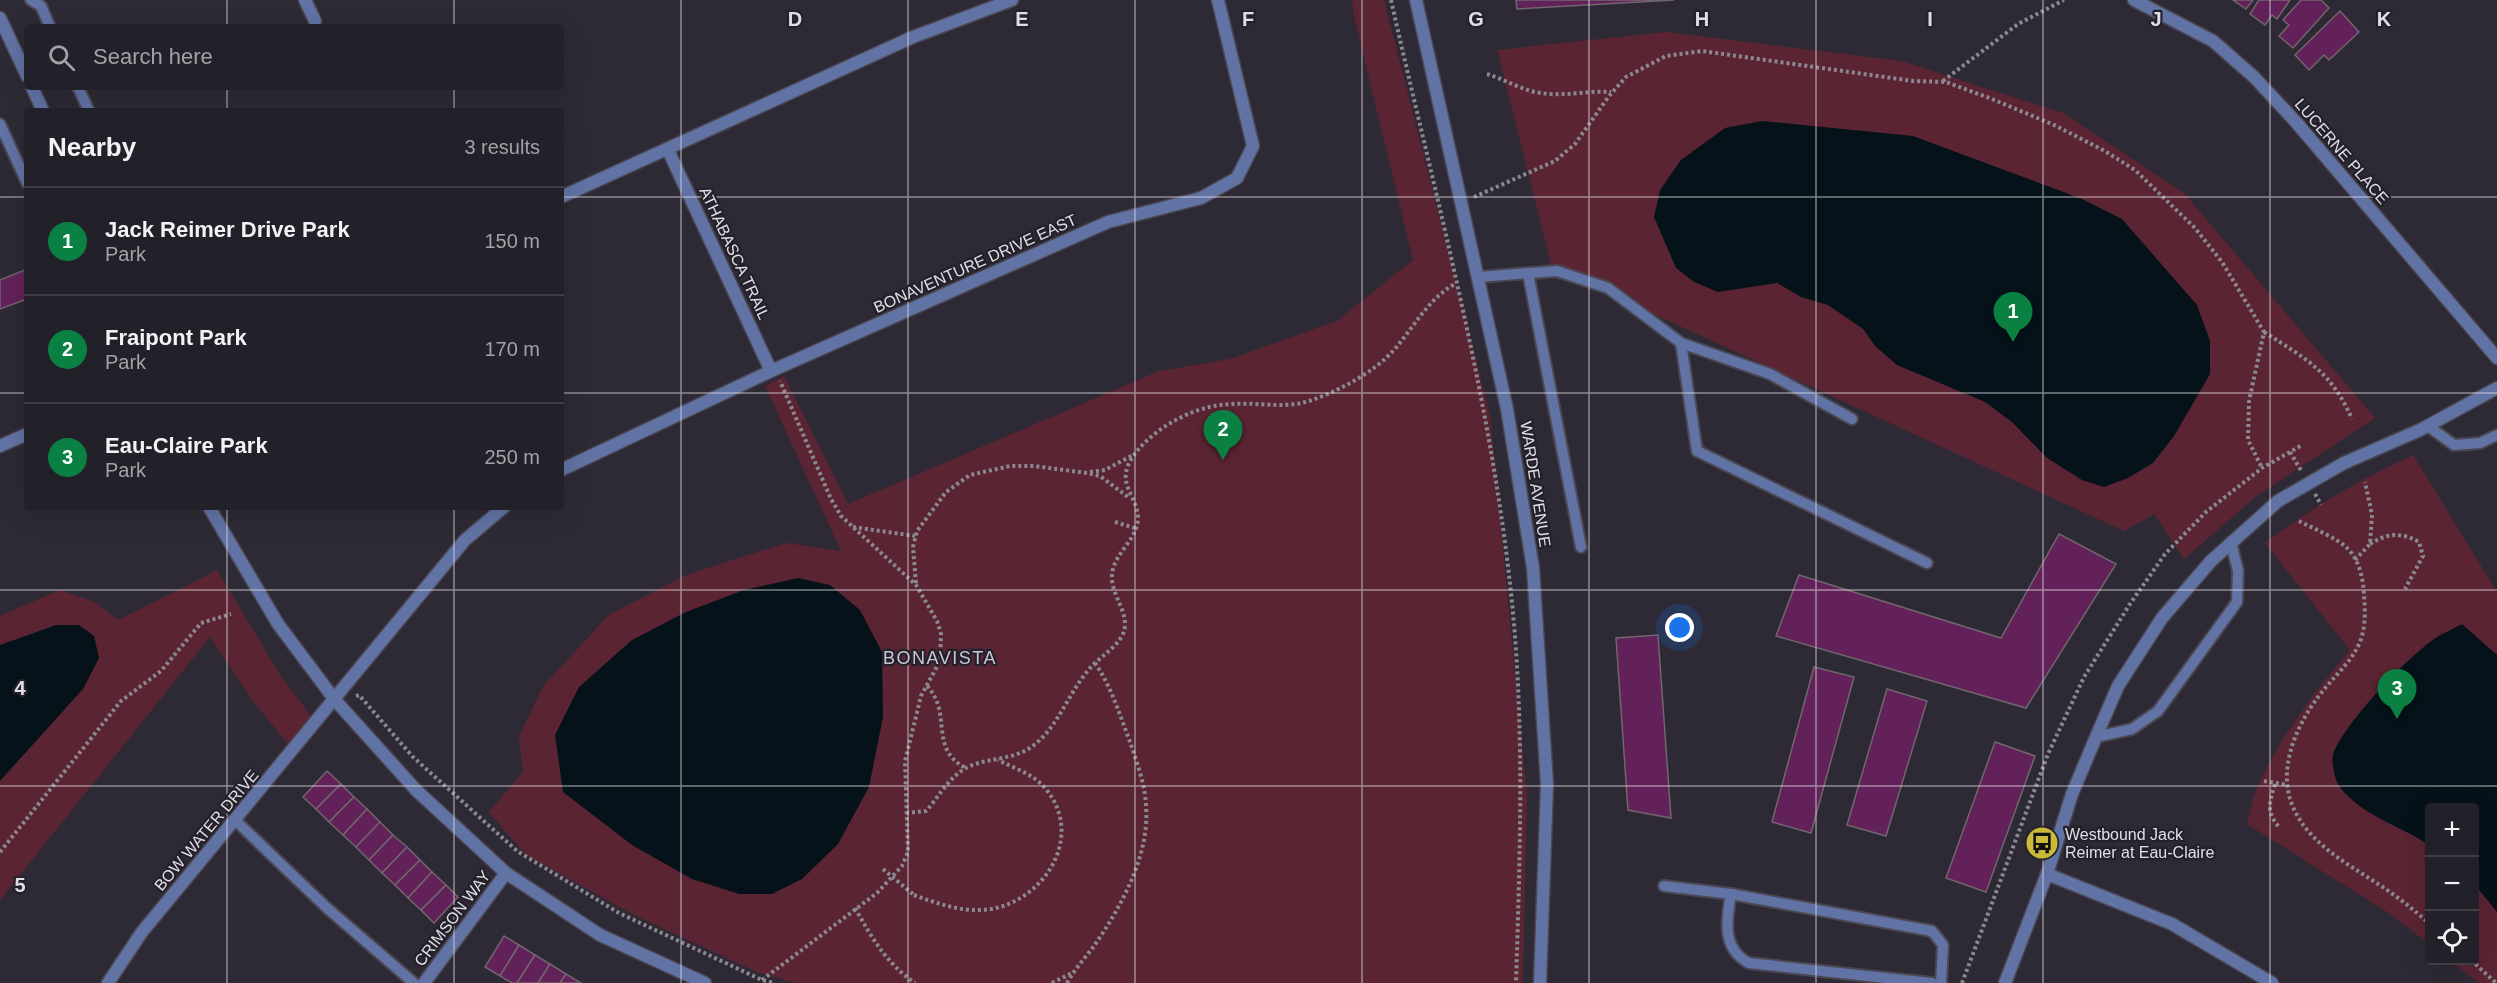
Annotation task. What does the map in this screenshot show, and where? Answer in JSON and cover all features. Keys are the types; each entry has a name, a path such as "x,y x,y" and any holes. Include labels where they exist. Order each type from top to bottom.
{"street":[{"path":"305,0 315,21"},
{"path":"564,196 913,37 1012,0"},
{"name":"BONAVENTURE DRIVE EAST","path":"564,469 773,370 1108,222 1201,198 1237,178 1253,146 1218,0"},
{"name":"WARDE AVENUE","path":"1416,0 1507,410 1533,568 1546,784 1540,983"},
{"name":"LUCERNE PLACE","path":"2134,0 2213,41 2254,77 2303,130 2497,358"},
{"path":"0,18 24,69"},
{"path":"33,90 42,108"},
{"name":"ATHABASCA TRAIL","path":"668,150 773,370"},
{"path":"2005,983 2047,874 2072,794 2096,737 2118,686 2162,618 2211,561 2278,501 2344,463 2428,426 2497,388"},
{"path":"0,446 24,435"},
{"path":"211,510 278,624 335,700 416,790 506,873 600,935 705,983"},
{"path":"335,700 465,540 500,510"},
{"name":"BOW WATER DRIVE","path":"108,983 142,932 335,700"},
{"name":"CRIMSON WAY","path":"424,983 506,873"},
{"path":"2047,874 2172,924 2272,983"}],"lane":[{"path":"31,0 41,6 49,24"},
{"path":"79,90 88,108"},
{"path":"0,124 24,176"},
{"path":"1478,278 1557,271 1608,288 1681,343 1770,374 1852,419"},
{"path":"1528,273 1581,547"},
{"path":"1681,343 1697,451 1928,563"},
{"path":"2428,426 2454,445 2480,442 2497,435"},
{"path":"2096,737 2132,729 2158,711 2237,602 2238,571 2231,542"},
{"path":"236,821 327,908 414,983"},
{"path":"1664,886 1731,894 1932,931 1943,945 1941,983"},
{"path":"1731,894 1727,916 1729,944 1738,957 1749,963 1932,983"}],"path":[{"path":"1391,0 1485,414 1511,594 1522,780 1516,983"},
{"path":"1942,82 2018,24 2064,0"},
{"path":"1462,201 1555,161 1575,144 1612,92 1626,77 1666,56 1702,51 1913,81 1942,82 2054,125 2103,150 2135,170 2202,236 2222,262 2264,332 2310,360 2344,401 2352,419"},
{"path":"1487,74 1538,93 1568,95 1595,91 1612,92"},
{"path":"906,813 915,814 926,811 966,768 1020,754 1035,745 1046,733 1078,682 1121,638 1126,626 1112,581 1112,570 1135,528 1136,509 1126,482 1128,464 1136,453 1154,436 1190,413 1233,403 1263,406 1293,404 1308,401 1348,384 1394,351 1435,298 1455,284"},
{"path":"2262,468 2248,440 2249,401 2264,332"},
{"path":"762,980 877,892 903,866 908,852 905,761 912,725 927,686 940,661 940,634 937,621 916,585 841,516 831,499 773,370"},
{"path":"1087,473 1105,470 1136,453"},
{"path":"916,585 913,558 915,536 935,504 957,483 970,475 1010,466 1087,473 1100,476 1131,499"},
{"path":"2364,482 2372,515 2370,544"},
{"path":"2299,521 2346,547 2355,560 2363,579 2365,609 2362,638 2347,666 2327,685 2309,709 2299,730 2287,767 2287,785 2293,808 2314,840 2395,895 2425,920"},
{"path":"1115,522 1135,528"},
{"path":"853,527 915,536"},
{"path":"2355,560 2370,544 2382,536 2395,534 2409,536 2419,542 2423,556 2405,589"},
{"path":"0,852 121,701 161,671 201,623 231,614"},
{"path":"1067,983 1094,945 1129,887 1139,859 1146,824 1143,783 1112,693 1095,663"},
{"path":"927,686 938,701 945,748 957,764 966,768"},
{"path":"335,700 359,695 413,757 517,851 619,913 762,980 774,983"},
{"path":"883,869 914,895 964,910 983,910 1005,905 1035,888 1056,860 1062,833 1052,799 1045,788 1032,777 998,760"},
{"path":"2264,781 2287,785"},
{"path":"2275,784 2269,804 2270,818 2280,828"},
{"path":"855,908 874,943 888,961 915,983"},
{"path":"2476,965 2496,983"},
{"path":"1052,983 1074,972"}],"shaded area":[{"path":"1352,0 1384,0 1490,415 1527,796 1523,983 796,983 759,973 634,915 526,855 489,812 523,772 519,736 544,685 610,614 686,575 786,543 841,551 765,386 784,376 848,504 1159,371 1230,359 1337,321 1413,260"},
{"path":"1666,32 1901,61 2063,113 2184,193 2375,418 2258,495 2184,559 2154,514 2124,531 1552,267 1497,50"},
{"path":"1762,121 1913,136 2082,199 2122,219 2197,305 2210,341 2210,374 2174,436 2153,463 2128,478 2104,487 2082,480 2047,458 2012,422 1985,402 1897,365 1875,346 1863,329 1828,305 1801,297 1777,283 1718,292 1694,282 1676,268 1654,217 1660,190 1681,160 1725,128"},
{"path":"2413,455 2497,592 2497,983 2479,983 2455,965 2479,965 2479,803 2425,803 2425,941 2392,915 2247,824 2255,792 2275,752 2311,698 2350,650 2265,543 2336,495"},
{"path":"217,570 280,675 311,716 288,744 253,701 210,637 0,900 0,616 60,590 95,602 118,620"},
{"path":"798,578 830,585 860,610 882,652 883,717 869,787 838,844 802,879 772,894 739,894 692,879 632,845 563,792 555,735 579,687 632,640 686,612 744,590"},
{"path":"2462,624 2497,655 2497,912 2479,890 2479,803 2425,803 2425,842 2358,805 2339,786 2333,766 2333,755 2349,726 2377,692 2422,648"},
{"path":"56,625 79,625 94,636 99,658 83,689 0,781 0,645"}],"building":[{"path":"1516,0 1674,0 1517,9"},
{"path":"2233,0 2253,0 2246,9"},
{"path":"2259,0 2290,0 2277,19 2272,15 2265,25 2250,14"},
{"path":"2301,0 2321,0 2329,8 2293,48 2279,36 2289,25 2283,20"},
{"path":"2340,11 2359,32 2329,60 2324,55 2309,70 2295,55"},
{"path":"24,270 24,300 0,309 0,280"},
{"path":"2059,534 2116,564 2026,708 1776,636 1799,575 2001,638"},
{"path":"1658,635 1671,818 1628,810 1616,638"},
{"path":"1814,667 1854,677 1811,833 1772,822"},
{"path":"1887,689 1927,701 1886,836 1847,825"},
{"path":"1995,742 2035,756 1986,892 1946,878"},
{"path":"327,771 341,784 316,809 303,797"},
{"path":"341,784 354,797 329,822 316,809"},
{"path":"354,797 367,809 343,835 329,822"},
{"path":"367,809 380,822 356,847 343,835"},
{"path":"380,822 393,835 369,860 356,847"},
{"path":"393,835 407,847 382,873 369,860"},
{"path":"407,847 420,860 395,885 382,873"},
{"path":"420,860 432,872 408,898 395,885"},
{"path":"432,872 446,885 421,910 408,898"},
{"path":"446,885 458,897 434,923 421,910"},
{"path":"504,936 519,945 500,976 485,967"},
{"path":"519,945 535,955 517,983 512,983 500,976"},
{"path":"535,955 550,964 538,983 517,983"},
{"path":"550,964 566,974 560,983 538,983"},
{"path":"566,974 581,983 560,983"}],"place":[{"name":"Jack Reimer Drive Park","path":"2013,342"},
{"name":"Fraipont Park","path":"1223,460"},
{"name":"Eau-Claire Park","path":"2397,719"},
{"name":"Westbound Jack Reimer at Eau-Claire","path":"2042,843"}],"district":[{"name":"BONAVISTA","path":"940,658"}]}
